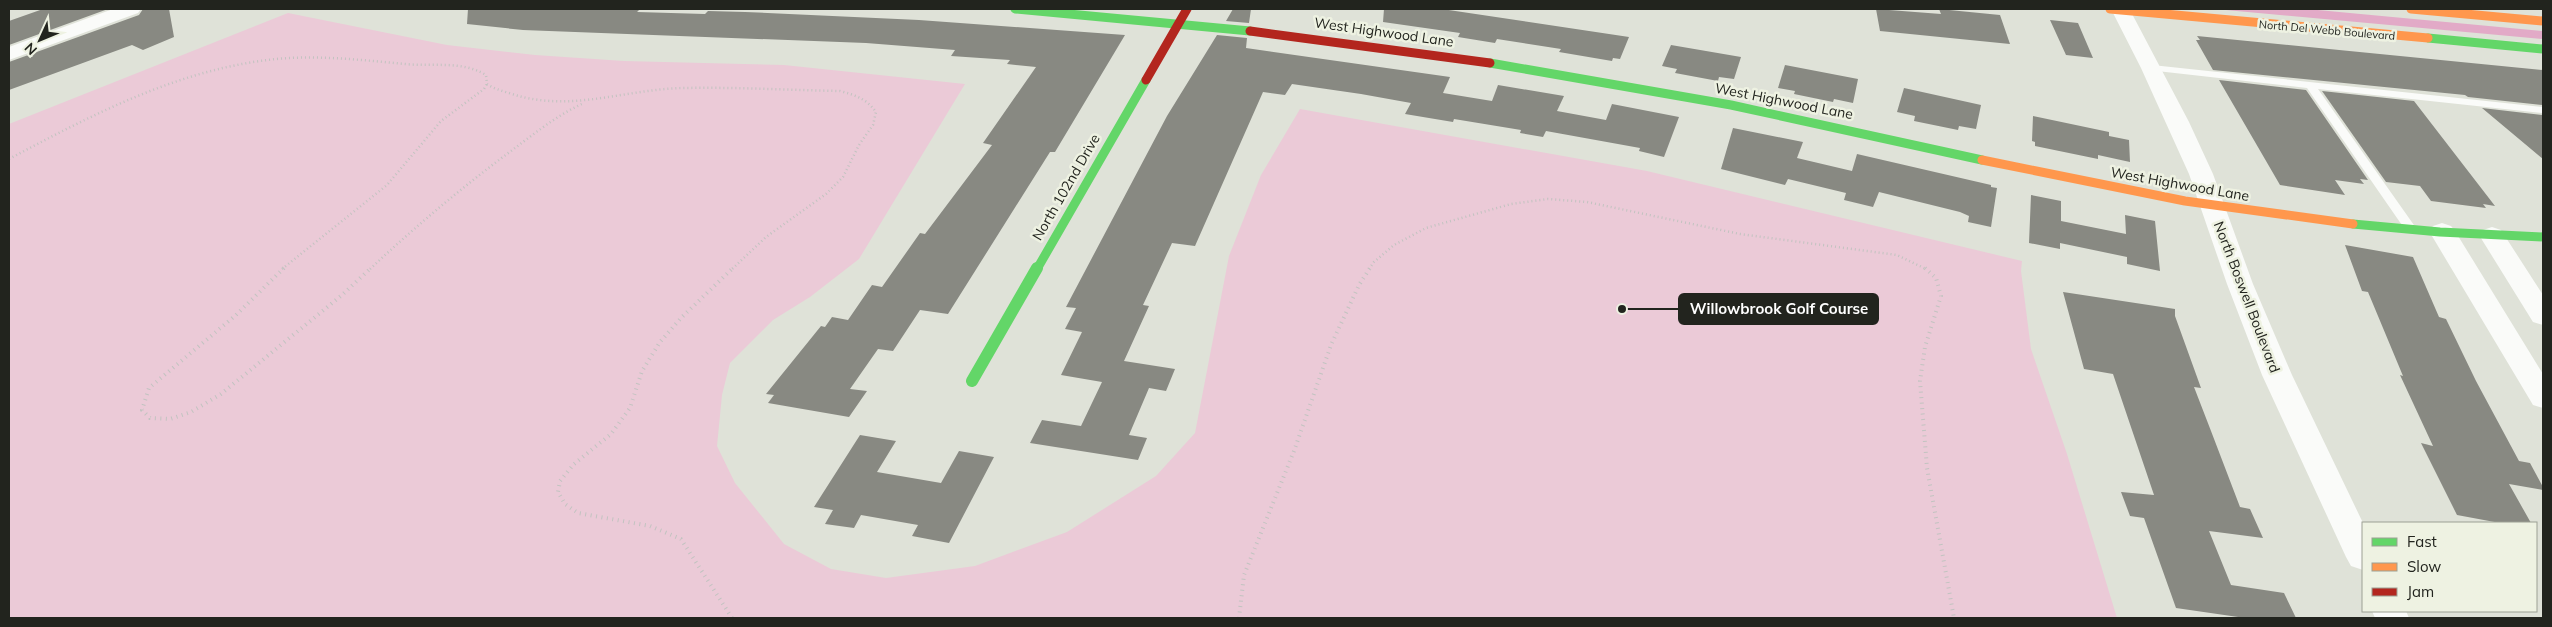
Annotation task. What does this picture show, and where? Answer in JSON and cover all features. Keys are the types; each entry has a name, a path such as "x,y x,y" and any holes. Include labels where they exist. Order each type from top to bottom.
{"street":[{"path":"9,54 131,9"},
{"name":"West Highwood Lane","path":"1015,9 1178,22 1395,48 1622,84 1839,127 2092,183 2211,205 2287,216 2410,228 2543,237"},
{"name":"North 102nd Drive","path":"972,381 1187,9"},
{"name":"North Del Webb Boulevard","path":"2116,9 2543,49"},
{"name":"North Boswell Boulevard","path":"2116,9 2152,68 2197,166 2277,374 2362,555"},
{"path":"2411,9 2543,21"},
{"path":"2442,231 2539,386"},
{"path":"2492,235 2543,316"}],"lane":[{"path":"2152,68 2543,110"},
{"path":"2310,85 2410,228"}],"path":[{"path":"9,159 94,114 174,80 245,62 312,57 349,58 414,65 449,64 476,67 486,75 488,84 491,87 518,96 549,101 581,102 644,90 684,88 809,89 840,91 856,95 871,104 876,112 873,125 859,145 843,177 826,194 752,249 717,285 682,316 660,342 642,371 630,408 611,434 574,464 560,481 558,492 564,504 578,514 650,526 681,539 702,567 732,618"},
{"path":"488,84 441,121 387,184 270,279 236,314 149,388 142,410 150,418 170,419 191,412 221,394 342,295 426,217 464,186 570,109 595,99"},
{"path":"1239,618 1244,574 1294,451 1318,377 1344,314 1374,262 1394,246 1426,228 1511,204 1548,199 1587,202 1740,234 1897,255 1921,265 1936,278 1941,296 1925,347 1920,381 1932,497 1954,618"}],"shaded area":[{"path":"2215,9 2307,9 2543,31 2543,39"},
{"path":"288,13 447,45 535,55 624,61 784,65 965,84 859,259 810,297 773,320 730,363 722,395 717,446 735,483 784,544 831,569 886,578 975,566 1067,532 1156,476 1195,433 1229,256 1261,175 1300,109 1647,171 2022,261 2021,271 2031,349 2067,454 2117,618 9,618 9,124"}],"building":[{"path":"43,9 108,9 9,45 9,21"},
{"path":"143,9 169,9 174,37 143,50 132,45 9,90 9,62 139,15"},
{"path":"468,9 640,9 637,12 705,14 708,11 745,12 919,20 1125,35 1055,152 1050,152 948,314 920,310 893,351 878,349 850,389 867,391 849,417 768,403 774,395 766,394 821,326 825,327 832,317 848,320 872,285 882,287 920,233 925,234 992,145 983,143 1036,67 1007,64 1010,60 951,56 955,50 866,43 523,30 467,24"},
{"path":"1233,9 1251,9 1249,23 1226,21"},
{"path":"1384,9 1442,9 1629,37 1620,59 1613,58 1612,61 1559,52 1561,49 1497,39 1495,43 1458,37 1460,33 1383,22"},
{"path":"1876,9 1941,14 1939,9 2000,15 2010,44 1880,31"},
{"path":"2050,20 2078,23 2093,58 2066,55"},
{"path":"1217,35 1247,38 1246,48 1450,77 1443,93 1492,101 1498,85 1564,96 1557,111 1606,120 1612,104 1679,117 1664,157 1639,151 1640,148 1546,131 1543,137 1520,133 1521,130 1454,119 1453,122 1405,114 1411,103 1361,94 1292,84 1285,95 1263,92 1195,246 1172,243 1143,305 1149,306 1124,361 1175,369 1166,391 1149,388 1129,435 1147,438 1138,460 1030,443 1042,420 1081,426 1102,382 1061,375 1082,332 1065,329 1076,308 1066,307 1167,116"},
{"path":"2197,36 2543,70 2543,105 2468,97 2465,95 2213,70 2196,40 2200,40"},
{"path":"1671,45 1741,57 1734,79 1719,77 1718,81 1675,73 1677,69 1662,66"},
{"path":"1785,65 1858,79 1853,103 1834,99 1833,102 1794,94 1795,91 1778,88"},
{"path":"2219,80 2306,90 2368,180 2360,179 2364,184 2335,180 2345,195 2280,185"},
{"path":"1904,88 1981,105 1976,129 1959,126 1958,130 1914,121 1915,116 1897,112"},
{"path":"2322,91 2414,101 2495,206 2483,204 2486,208 2431,201 2420,186 2386,182"},
{"path":"2482,108 2543,115 2543,159 2525,144"},
{"path":"2033,116 2109,132 2109,136 2129,140 2130,162 2098,155 2098,159 2035,146 2035,142 2032,141"},
{"path":"1733,128 1803,142 1797,158 1852,171 1857,154 1991,185 1991,187 1997,188 1991,227 1968,222 1969,216 1960,212 1879,192 1873,207 1844,200 1846,193 1788,179 1785,185 1721,169"},
{"path":"2031,195 2061,201 2061,221 2126,234 2125,215 2155,221 2160,271 2127,264 2127,257 2060,243 2060,249 2029,243"},
{"path":"2345,245 2413,257 2439,317 2446,319 2476,381 2519,461 2530,463 2543,487 2543,490 2509,484 2530,522 2495,522 2457,515 2421,443 2433,446 2400,375 2403,376 2368,292 2362,291"},
{"path":"2063,292 2175,309 2175,316 2201,388 2194,387 2240,507 2250,509 2263,538 2209,531 2231,585 2284,593 2296,618 2245,618 2176,608 2144,518 2130,516 2121,492 2154,495 2113,374 2084,369"},
{"path":"860,435 896,441 877,472 941,483 959,451 994,457 949,543 912,536 918,525 861,515 854,528 825,524 833,510 814,507"}],"traffic: fast":[{"path":"1015,9 1250,31"},
{"path":"2428,38 2543,49"},
{"path":"1490,63 1731,105 1982,160"},
{"path":"972,381 1146,80"},
{"path":"2353,224 2440,232 2543,237"}],"traffic: slow":[{"path":"2110,9 2428,38"},
{"path":"2411,9 2543,21"},
{"path":"1982,160 2185,201 2353,224"}],"traffic: jam":[{"path":"1146,80 1187,9"},
{"path":"1250,31 1490,63"}],"place":[{"name":"Willowbrook Golf Course","path":"1622,309"}]}
